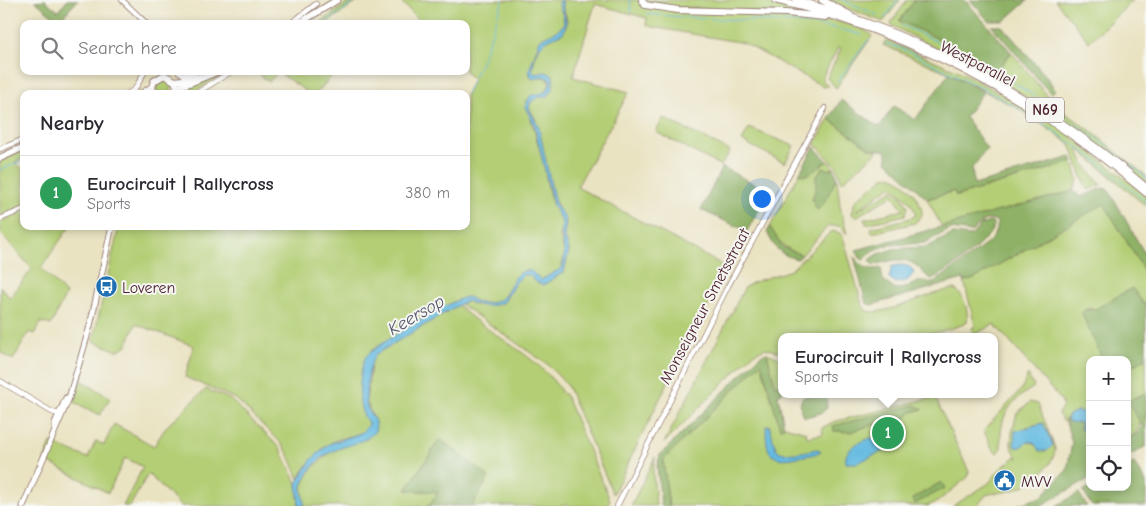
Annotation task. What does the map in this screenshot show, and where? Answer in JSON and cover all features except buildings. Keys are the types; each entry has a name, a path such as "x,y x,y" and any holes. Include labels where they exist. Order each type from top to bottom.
{"main road":[{"path":"303,20 319,6 330,0"},
{"path":"319,6 337,0"},
{"name":"N69","path":"642,0 645,5 678,10 834,16"},
{"name":"Westparallel","path":"775,0 881,30 948,61 1025,103 1084,142 1146,193"},
{"name":"Westparallel","path":"796,0 853,18 956,60 1027,99 1086,138 1146,187"},
{"name":"N69","path":"822,0 843,10 853,18"},
{"path":"153,90 159,75"},
{"path":"168,75 175,81 176,90"},
{"path":"175,81 200,75"},
{"path":"178,90 202,75"},
{"path":"0,158 20,150"}],"street":[{"path":"122,0 143,20"},
{"path":"296,20 319,6"},
{"path":"133,90 143,75"},
{"path":"201,90 226,75"},
{"name":"Monseigneur Smetsstraat","path":"616,506 741,262 825,108"},
{"path":"0,149 20,140"},
{"path":"0,220 20,211"},
{"path":"24,506 70,392 90,326 111,230"},
{"path":"0,381 61,414"}],"green space":[{"path":"45,0 58,11 67,0 78,0 60,20 35,1"},
{"path":"352,0 360,0 331,20 324,20"},
{"path":"400,0 559,0 564,22 559,31 542,38 529,75 548,78 550,84 546,91 526,101 553,206 562,222 560,237 565,254 560,271 540,280 531,271 519,273 507,293 499,300 478,303 472,299 458,300 372,350 366,358 361,377 362,396 369,425 362,432 329,444 309,463 299,479 288,453 279,441 236,399 185,377 194,346 136,324 126,346 117,351 93,341 118,230 470,230 470,90 468,90 473,80 469,75 470,20 418,20"},
{"path":"562,0 638,0 643,6 765,12 801,16 834,21 859,28 872,36 836,88 827,78 841,49 838,48 823,76 823,81 829,86 824,87 744,43 652,27 646,25 647,18 595,4 573,77 629,92 577,187 728,268 681,356 613,494 567,385 547,364 460,304 468,301 473,305 504,302 515,283 523,275 530,275 536,282 543,285 564,272 569,250 564,235 566,222 554,199 535,118 529,108 533,100 547,96 554,79 533,73 532,71 536,55 543,41 562,33 566,27 567,20"},
{"path":"646,0 768,0 823,15 678,8 648,3"},
{"path":"826,0 900,0 884,21 881,21"},
{"path":"907,0 915,0 900,21 939,39 996,71 1011,52 1051,100 1054,99 1060,109 1091,131 1146,176 1146,185 1046,109 999,81 893,26 891,23"},
{"path":"915,0 965,0 1011,52 997,71 939,39 899,21"},
{"path":"970,0 1028,0 1004,21 989,21"},
{"path":"1055,0 1133,0 1089,42"},
{"path":"992,26 1002,26 1047,77 1055,90 1051,94"},
{"path":"886,40 961,72 1053,122 1146,195 1146,206 1077,148 1084,164 1101,185 1087,190 1070,144 1021,110 949,73 883,45"},
{"path":"949,73 983,92 965,117 987,149 972,168 974,185 1071,157 1073,162 956,196 954,191 927,199 887,161 887,151 869,148 829,119 841,100 879,127 894,106 915,120"},
{"path":"222,75 197,90 188,90 187,86"},
{"path":"260,75 275,75 269,82"},
{"path":"282,75 333,75 319,90 304,90"},
{"path":"164,79 171,84 171,90 157,90 156,87"},
{"path":"663,118 730,151 721,166 656,132"},
{"path":"829,119 869,148 878,151 842,182 836,166 815,144"},
{"path":"749,128 794,146 785,163 742,141"},
{"path":"814,147 828,161 810,173 799,174"},
{"path":"20,152 20,160 15,162 20,166 20,208 0,216 0,161"},
{"path":"828,161 834,168 829,170 826,168 812,199 837,178 840,206 847,234 840,226 828,226 802,255 791,251 783,245 770,227 799,174 806,175"},
{"path":"1073,162 1078,180 1073,191 942,227 927,199 955,191 957,196"},
{"path":"722,167 769,192 747,231 701,210"},
{"path":"823,167 829,170 834,168 837,178 822,206 817,210 812,199 816,188 816,177"},
{"path":"889,176 901,181 912,191 919,203 922,215 915,223 872,233 871,228 916,215 906,198 890,186 856,211 893,190 901,196 908,207 905,215 866,224 865,219 904,210 893,195 856,217 852,214 855,201 884,177"},
{"path":"1103,188 1108,189 1110,192 1146,256 1146,274 1104,204 972,280 964,281 963,279 871,305 866,303 854,256 859,263 866,267 873,269 881,268 883,280 895,288 906,288 920,281 934,283 988,243 993,238 998,224 995,220 985,220 971,232 951,229 925,243 888,245 872,251 864,260 860,258 856,250 1073,191 1081,197"},
{"path":"1105,203 1146,274 1146,307 1132,288 1096,309 1087,308 1101,356 1086,356 1086,412 1077,411 1069,415 1064,422 1058,414 1063,405 1061,400 994,324 978,333 973,333 972,328 975,326 964,281 972,280"},
{"path":"20,213 20,230 67,230 41,268 66,294 51,325 41,322 35,334 29,332 13,360 0,352 0,286 10,298 32,269 0,232 0,222"},
{"path":"989,222 994,224 986,238 958,263 933,279 915,265 904,260 873,265 870,260 876,255 893,249 927,247 953,234 971,236 981,225"},
{"path":"770,227 783,247 802,255 798,259 787,256 778,250 767,232"},
{"path":"832,231 840,233 843,237 862,304 866,311 885,310 954,289 961,294 965,303 967,322 935,333 778,333 778,352 765,348 753,354 664,443 745,287 754,282 791,270"},
{"path":"1132,288 1146,307 1146,358 1131,367 1131,356 1101,356 1082,314 1084,310 1096,309"},
{"path":"458,305 484,327 541,367 565,394 610,500 607,506 568,506 566,504 564,506 472,506 489,477 440,439 406,490 439,492 428,506 304,506 302,486 311,469 333,450 367,438 374,419 366,401 372,359 376,354"},
{"path":"767,353 778,357 778,384 775,385"},
{"path":"767,353 775,385 778,384 778,398 784,427 780,428 761,363 663,460 669,506 661,506 657,466 660,455 762,354"},
{"path":"1146,358 1146,393 1135,397 1140,422 1137,431 1131,436 1131,401 1131,367"},
{"path":"760,362 763,363 780,427 785,426 806,432 807,437 823,434 822,428 833,422 935,398 969,472 968,477 937,502 927,506 669,506 662,460"},
{"path":"1028,375 1034,387 1018,399 1007,412 1002,427 1001,448 997,453 991,448 984,430 1021,390"},
{"path":"81,380 110,398 100,415 74,402"},
{"path":"206,389 230,399 280,448 297,483 299,506 181,506 148,474 130,506 123,506 143,467 125,458 108,493 44,460 51,443 88,458 96,441 104,445 114,424 154,446 166,427"},
{"path":"1146,393 1146,446 1131,455 1131,437 1138,433 1142,426 1131,406 1131,400"},
{"path":"802,398 826,398 827,408 821,413 805,417 802,415 800,405"},
{"path":"1030,402 1038,404 1055,448 1051,461 1040,474 1019,488 986,495 977,506 953,506 989,483 1000,469 1015,457 1018,458 1011,446 1017,413","holes":["1043,423 1034,443 1028,442 1026,427"]},
{"path":"914,405 923,409 912,412 900,424 883,422 850,432 834,431 833,426"},
{"path":"1065,419 1081,423 1080,430 1086,428 1086,480 1040,506 1014,506 1041,497 1067,470 1072,443"},
{"path":"440,439 489,477 472,506 428,506 438,492 406,490"},
{"path":"655,457 653,472 656,506 631,506"},
{"path":"1134,463 1146,482 1146,506 1092,506 1083,491 1086,489 1086,491 1131,491 1131,464"},
{"path":"941,482 945,488 915,504 912,499"},
{"path":"1079,493 1087,506 1056,506"}],"water":[{"path":"559,0 562,0 566,20 565,28 563,33 544,42 538,50 532,71 536,74 545,72 553,75 553,89 547,97 539,97 531,101 529,108 539,128 555,203 566,220 564,235 569,250 564,272 543,285 536,282 530,275 523,275 515,283 504,302 486,306 468,301 460,304 376,354 369,372 366,394 368,409 376,424 375,431 369,437 335,450 317,462 303,484 304,506 299,506 297,483 312,459 329,444 361,433 369,425 360,403 360,389 363,363 370,353 414,324 460,299 467,297 479,303 494,302 507,293 519,273 531,271 541,280 562,268 564,256 562,222 553,206 534,124 525,107 530,96 546,92 550,84 550,79 543,76 532,79 529,70 540,40 560,29 563,25 564,21"},
{"path":"892,266 908,266 914,273 907,281 896,283 889,278"},
{"path":"1077,411 1082,412 1086,416 1086,428 1081,430 1081,423 1069,422 1067,419 1069,415"},
{"path":"1043,423 1053,445 1047,451 1039,451 1034,442 1028,442 1018,448 1014,446 1015,431"},
{"path":"769,425 775,446 779,451 790,453 818,449 821,451 810,455 788,458 775,457 768,449 766,426"},
{"path":"884,435 893,437 893,444 890,448 857,463 846,463 848,451 853,447 865,440"}],"waterway":[{"path":"329,20 358,0"},
{"path":"468,90 483,58 503,0"},
{"path":"630,0 631,11"},
{"path":"843,0 877,15"},
{"path":"884,18 898,0"},
{"path":"647,14 804,24 862,35"},
{"path":"901,25 966,56 1029,92 1089,133 1146,178"},
{"path":"838,81 869,39"},
{"path":"885,43 924,59 1026,113 1075,146 1146,202"},
{"path":"0,170 20,162"}],"place":[{"name":"Loveren","path":"106,287"},
{"name":"Eurocircuit | Rallycross","path":"888,433"},
{"name":"MVV","path":"1005,481"}],"water label":[{"name":"Keersop","path":"416,315"}]}
